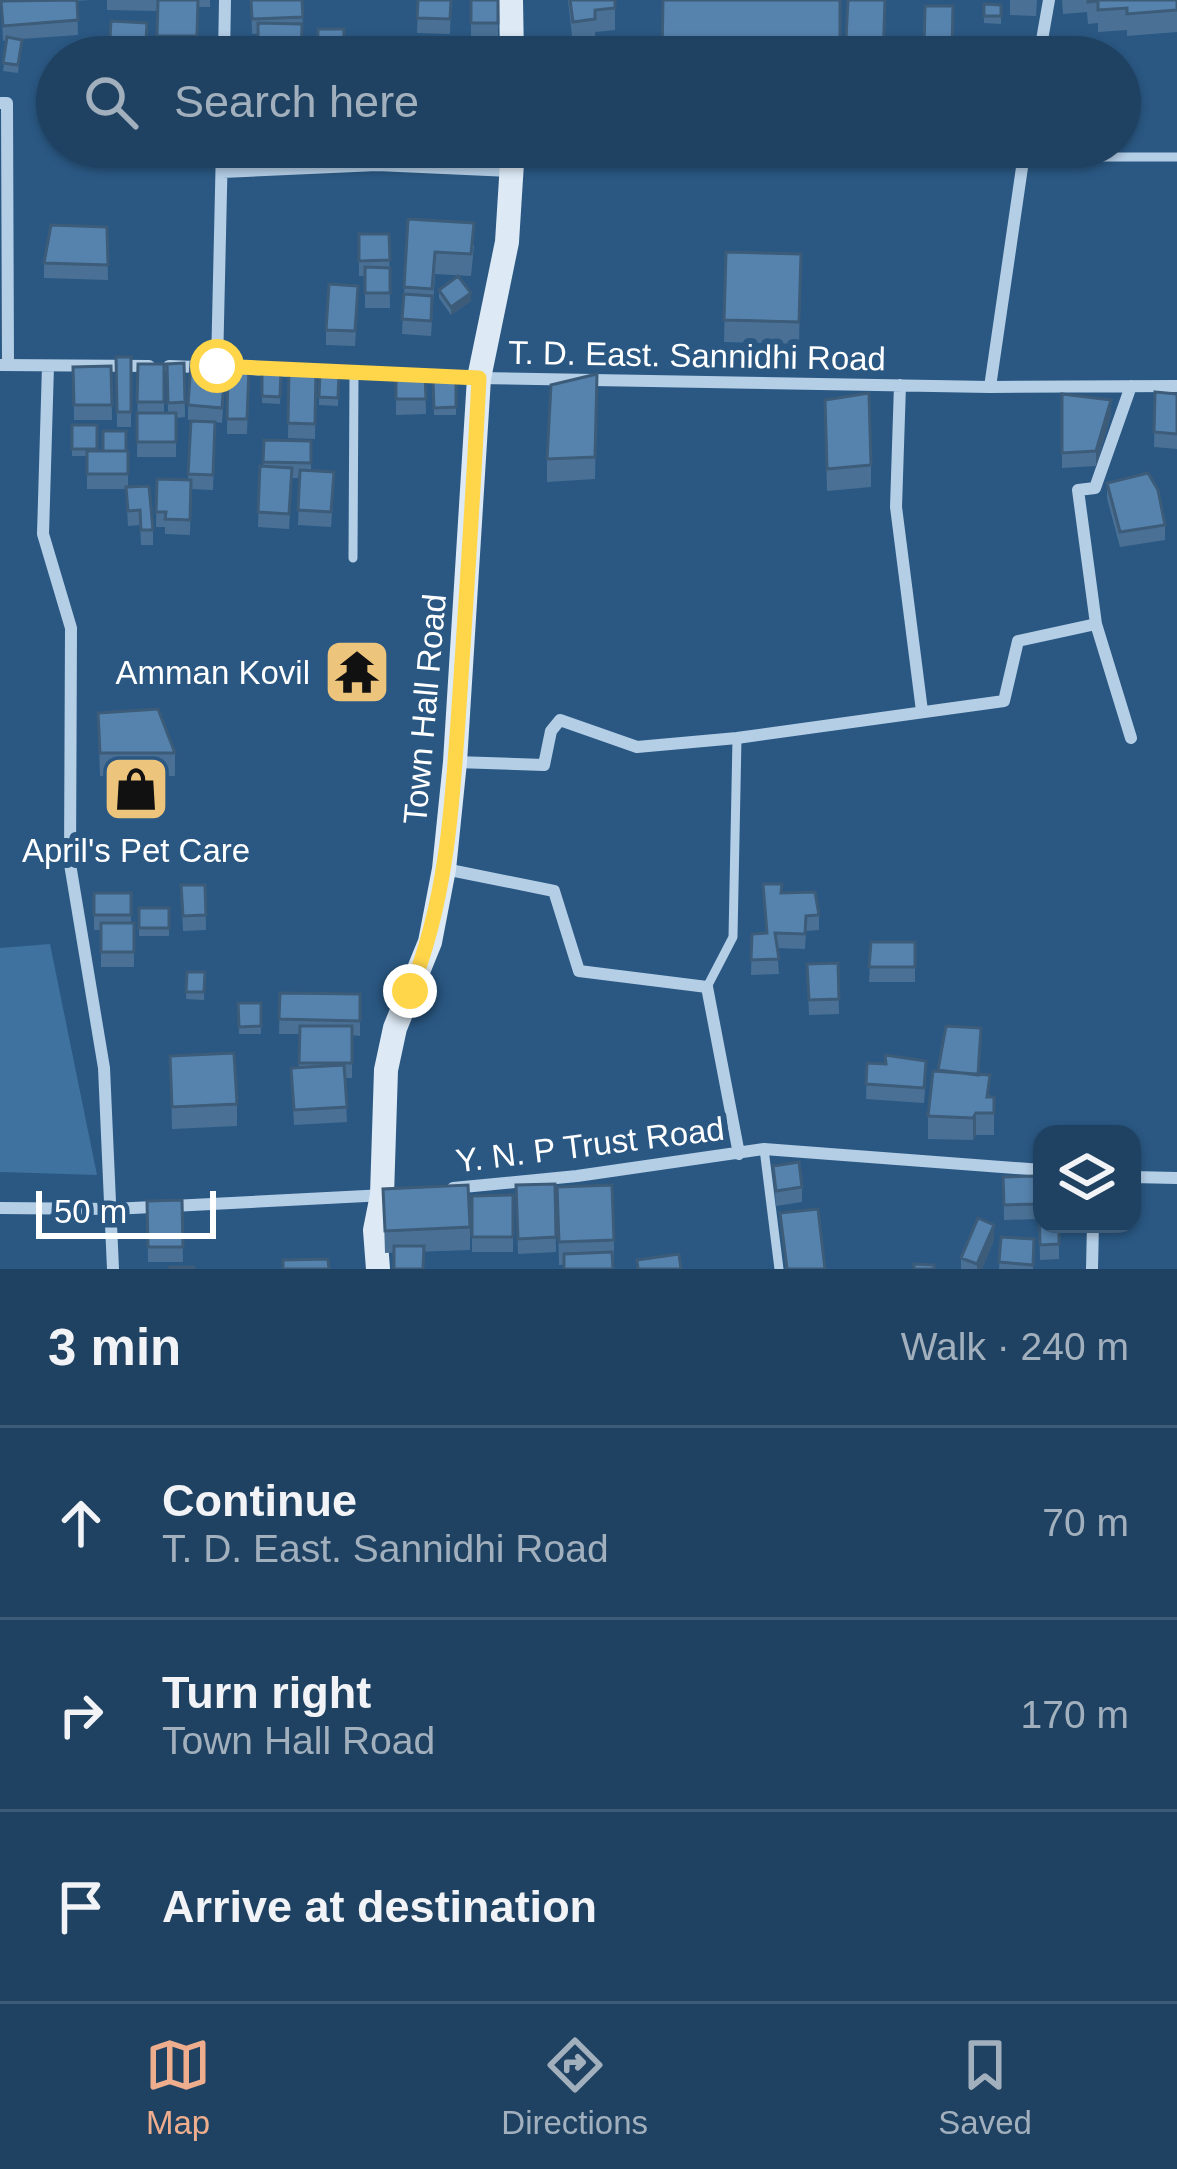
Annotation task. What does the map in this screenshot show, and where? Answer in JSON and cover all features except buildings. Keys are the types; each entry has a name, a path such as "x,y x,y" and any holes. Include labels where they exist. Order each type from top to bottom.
{"street":[{"path":"224,36 225,0"},
{"path":"511,0 512,36"},
{"path":"1043,36 1049,0"},
{"path":"3,103 4,365"},
{"path":"217,366 222,168"},
{"path":"222,172 311,168"},
{"name":"Town Hall Road","path":"378,1269 375,1230 393,1194 386,1070 395,1028 430,942 444,869 479,378 507,242 512,168"},
{"path":"990,387 1022,168"},
{"name":"T. D. East. Sannidhi Road","path":"4,365 217,366 479,378 1177,386"},
{"path":"48,366 43,534 71,628 70,864 104,1068 113,1269"},
{"path":"900,385 896,507 922,711"},
{"path":"1131,386 1095,488 1078,490 1096,624 1131,737"},
{"path":"455,762 544,765 551,731 560,720 637,747 1004,701 1018,641 1096,624"},
{"path":"444,869 554,891 579,971 707,987 739,1154"},
{"name":"Y. N. P Trust Road","path":"447,1189 764,1149 1033,1169"},
{"path":"1141,1177 1177,1178"},
{"path":"0,1208 112,1209 393,1194"},
{"path":"1092,1269 1093,1233"}],"lane":[{"path":"1141,156 1177,157"},
{"path":"353,558 354,372"},
{"path":"707,987 734,937 737,738"},
{"path":"764,1149 779,1269"}],"shaded area":[{"path":"50,944 97,1175 0,1172 0,948"}],"place":[{"name":"Amman Kovil","path":"357,672"},
{"name":"April's Pet Care","path":"136,789"}],"route":[{"path":"217,366 479,378 444,869 430,942 410,991"}]}
